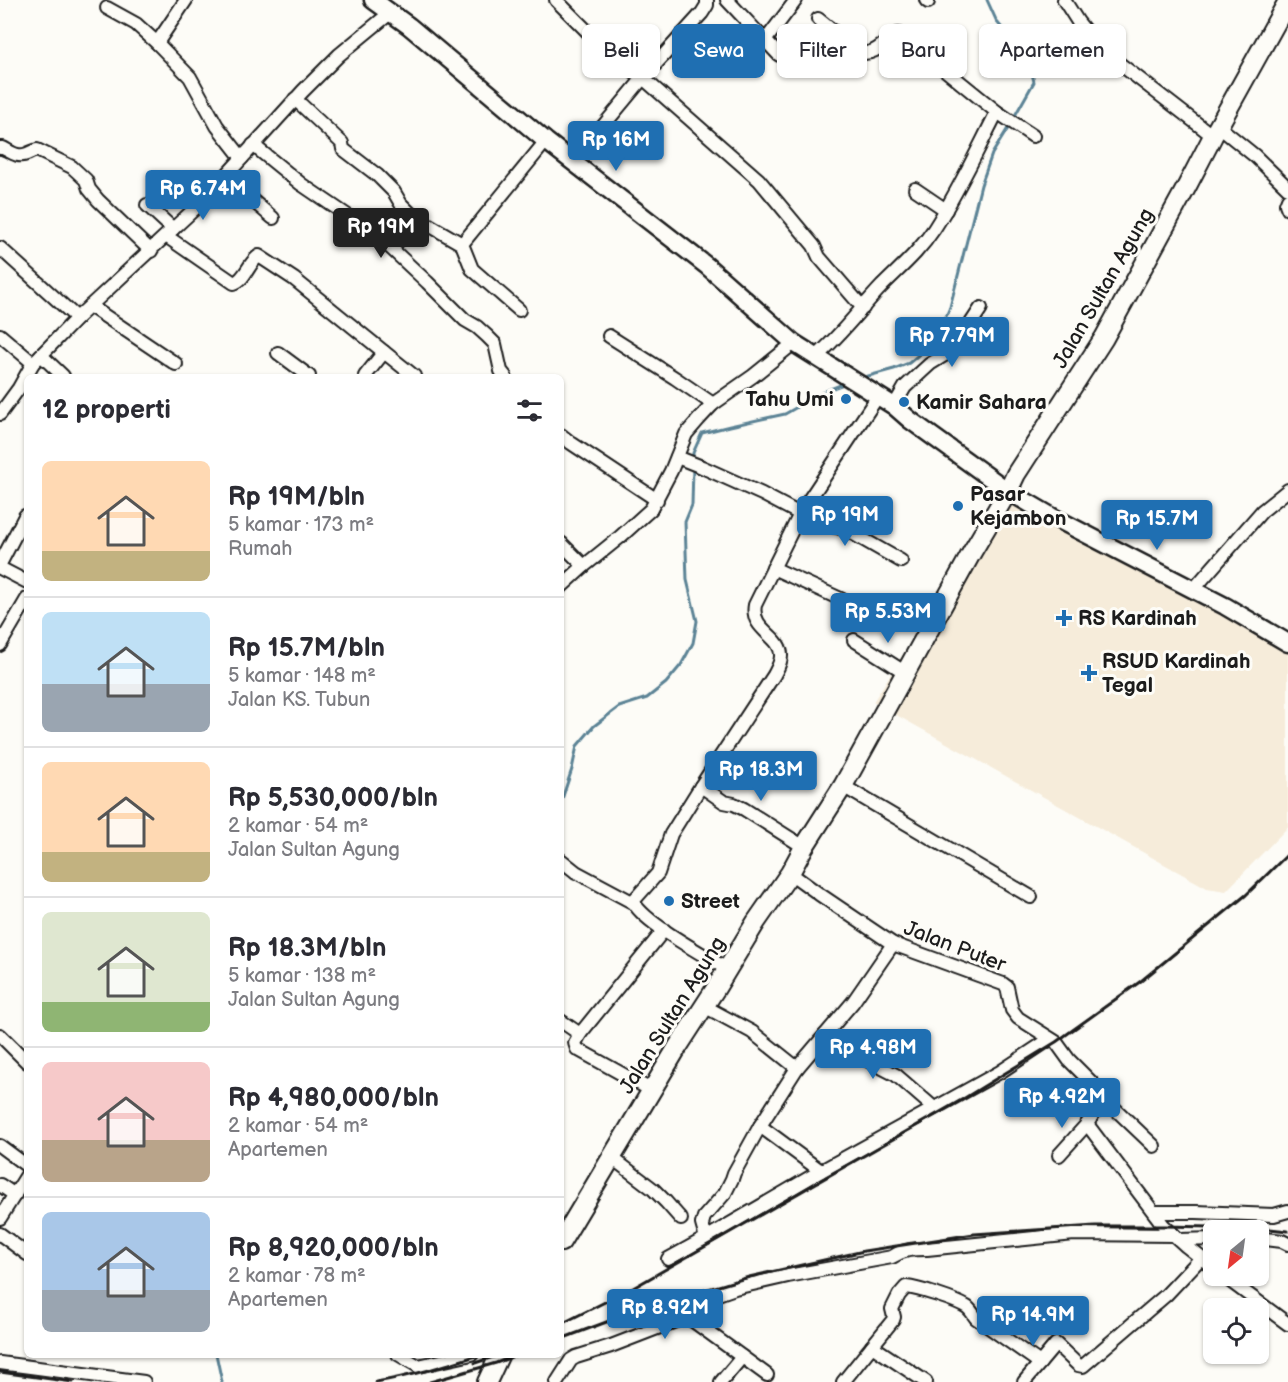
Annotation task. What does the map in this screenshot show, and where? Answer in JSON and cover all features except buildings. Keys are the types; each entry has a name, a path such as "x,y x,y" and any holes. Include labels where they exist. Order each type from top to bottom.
{"highway":[{"name":"Jalan Sultan Agung","path":"564,1237 651,1090 843,786 1016,474 1104,338 1288,0"},
{"path":"487,1382 498,1358"}],"main road":[{"path":"373,0 409,26 546,141 707,266 794,343 894,406 1008,491 1051,516 1225,606 1288,643"}],"street":[{"path":"157,43 186,0"},
{"path":"556,0 582,26"},
{"path":"660,59 702,13 707,0"},
{"path":"727,0 749,24"},
{"path":"777,53 765,41 796,0"},
{"path":"1064,0 1094,42 1120,64 1215,131 1255,156 1288,188"},
{"path":"107,8 136,24 190,77 217,126 242,158"},
{"path":"28,374 37,359 90,306 202,202 295,99 339,55 390,13"},
{"path":"818,20 866,55 898,33 902,35 1002,115 1033,136"},
{"path":"574,162 643,78 759,180 814,246 819,257 863,308"},
{"path":"295,99 342,143 343,149 377,175 394,192 412,216 462,244 472,269 519,310"},
{"path":"817,356 882,286 914,256 933,231 1002,115"},
{"path":"462,244 546,141"},
{"path":"253,145 301,184 379,237 465,320 477,327 495,344 503,374"},
{"path":"0,148 24,156 37,150 72,167 86,180 89,189 98,201 151,251"},
{"path":"225,177 273,218"},
{"path":"915,189 946,210"},
{"path":"1288,199 1286,204 1288,209"},
{"path":"147,205 169,232 234,283 241,280 253,260 259,256 265,259 294,279 412,374"},
{"path":"391,248 409,231 417,219"},
{"path":"0,248 78,318"},
{"path":"90,306 176,364"},
{"path":"894,406 905,387 962,337 981,308"},
{"path":"0,335 60,374"},
{"path":"609,336 713,404"},
{"path":"564,584 651,509 680,458 686,434 713,404 794,343"},
{"path":"367,374 384,352"},
{"path":"278,353 306,374"},
{"path":"0,414 24,380"},
{"path":"634,903 634,899 658,873 671,834 700,786 774,675 782,653 777,644 756,622 755,605 800,513 871,392"},
{"path":"564,437 657,500"},
{"path":"680,458 800,513 828,525 845,529 901,561"},
{"path":"1193,590 1262,511 1288,490"},
{"path":"24,518 0,566 24,580"},
{"path":"564,546 584,566"},
{"path":"773,568 858,608"},
{"path":"0,645 24,603"},
{"path":"854,640 906,673"},
{"path":"700,786 724,802 744,809 804,848"},
{"path":"843,786 1031,897"},
{"path":"564,862 576,872 634,903 637,909 664,930 727,969"},
{"name":"Jalan Puter","path":"790,873 893,944 1003,984 1007,987 1012,1010 1018,1018 1056,1042 1069,1060 1095,1086 1100,1103"},
{"path":"651,1090 577,1048 575,1043 664,930"},
{"path":"706,1239 702,1224 704,1217 725,1193 760,1126 798,1068 853,1002 893,944"},
{"path":"704,1006 752,1032 798,1068"},
{"path":"564,1024 580,1034"},
{"path":"0,1035 24,1059"},
{"path":"825,1035 851,1054 896,1075 934,1108"},
{"path":"668,1259 1000,1072 1050,1039"},
{"path":"1059,1155 1087,1124 1100,1103 1105,1102 1110,1104 1155,1146"},
{"path":"1024,1382 1056,1344 1078,1365 1083,1366 1166,1295 1201,1258 1177,1238 1154,1212 1087,1124"},
{"path":"760,1126 821,1171"},
{"path":"0,1146 24,1164"},
{"path":"611,1157 653,1189 681,1219"},
{"path":"0,1218 24,1180"},
{"path":"0,1185 15,1195"},
{"path":"1154,1212 1274,1215 1288,1211"},
{"path":"0,1234 24,1252"},
{"path":"557,1382 571,1360 576,1357 687,1317 695,1302 735,1288 788,1276 892,1257 898,1252 907,1250 1074,1234 1203,1239"},
{"path":"1269,1239 1288,1244"},
{"path":"1237,1286 1288,1324"},
{"path":"843,1382 893,1320 892,1309 906,1287 963,1305 970,1309 976,1318 1040,1363"},
{"path":"687,1317 767,1375"},
{"path":"872,1346 926,1382"},
{"path":"721,1382 742,1357"},
{"path":"405,1358 418,1366 454,1358"},
{"path":"0,1363 144,1382"}],"shaded area":[{"name":"RSUD Kardinah Tegal","path":"1010,492 1288,645 1288,827 1226,891 1207,888 873,702 921,626 981,518"}],"waterway":[{"path":"987,0 997,22 1029,61 1034,82 1013,119"},
{"path":"861,378 909,363 936,340 950,307 981,185 992,154 1010,125"},
{"path":"693,460 693,453 702,433 785,414 825,391 846,383"},
{"path":"564,793 577,746 594,726 619,707 647,698 666,683 681,665 693,643 697,621 687,580 685,522 692,505 693,467"},
{"path":"217,1358 222,1382"}],"railway":[{"path":"564,1322 633,1288 963,1099 1056,1042 1141,981 1246,895 1288,854"},
{"path":"564,1338 644,1308 749,1277 864,1251 974,1234 1095,1226 1260,1228 1288,1231"},
{"path":"376,1382 469,1358"},
{"path":"475,1363 490,1358"},
{"path":"430,1382 509,1358"},
{"path":"0,1372 73,1382"}],"place":[{"name":"Tahu Umi","path":"846,399"},
{"name":"Kamir Sahara","path":"904,402"},
{"name":"Pasar Kejambon","path":"958,506"},
{"name":"RS Kardinah","path":"1064,618"},
{"name":"RSUD Kardinah Tegal","path":"1089,673"},
{"name":"Street","path":"669,901"}]}
